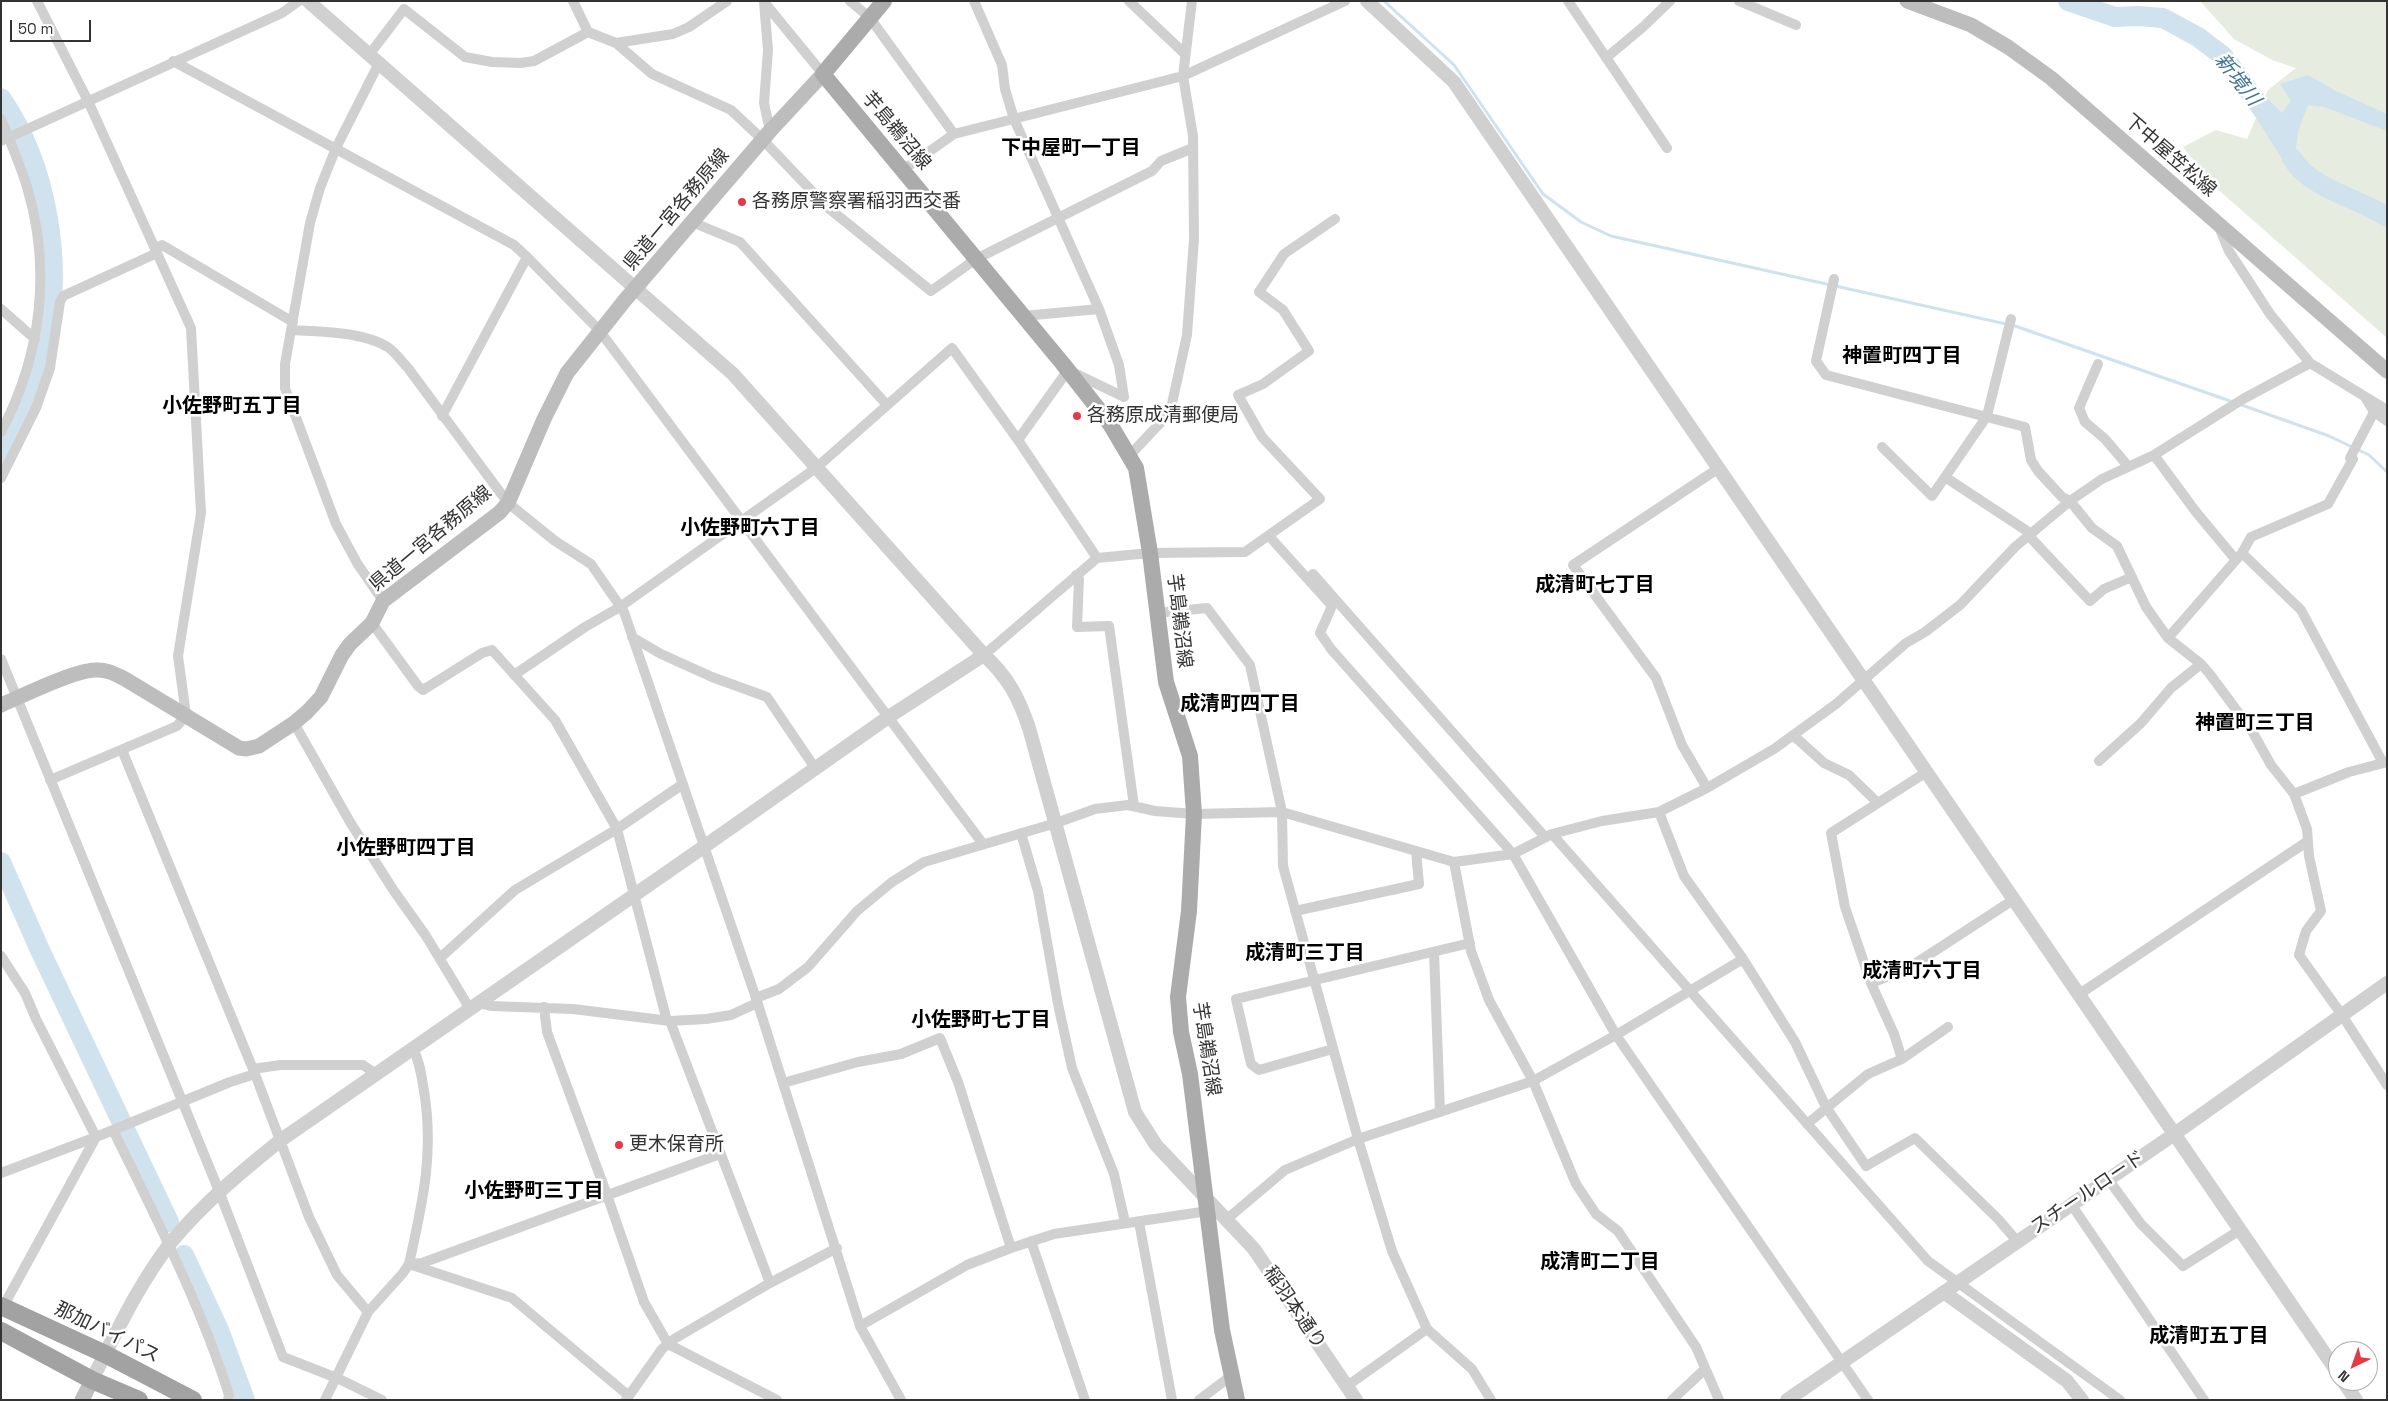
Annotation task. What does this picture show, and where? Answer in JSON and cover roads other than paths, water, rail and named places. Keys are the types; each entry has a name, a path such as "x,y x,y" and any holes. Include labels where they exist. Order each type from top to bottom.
{"highway":[{"name":"那加バイパス","path":"2,1307 105,1354 193,1400"},
{"path":"1,1332 92,1380 139,1400"}],"main road":[{"path":"823,74 884,1"},
{"name":"下中屋笠松線","path":"1907,1 1971,25 2008,47 2051,78 2387,371"},
{"name":"県道一宮各務原線","path":"1,705 81,672 106,670 186,715 239,748 246,749 259,746 294,723 321,697 342,655 350,644 372,623 383,601 499,513 508,503 544,419 567,373 599,330 766,135 823,74"},
{"name":"芋島鵜沼線","path":"823,74 1068,370 1110,424 1136,468 1150,553 1166,682 1190,756 1194,814 1189,911 1178,997 1181,1032 1190,1074 1208,1204 1222,1330 1237,1400"},
{"path":"82,1400 92,1380"}],"street":[{"path":"37,1 88,101 191,328 201,513 178,656 186,715 177,726 50,780"},
{"path":"8,138 173,61 282,13 299,1"},
{"name":"稲羽本通り","path":"308,1 635,290 733,374 984,655 1002,671 1021,704 1056,823 1135,1112 1156,1145 1208,1204 1227,1219 1254,1249 1356,1400"},
{"path":"573,1 588,32 616,43 652,74 730,110 766,135 826,206 931,292 976,259 1152,171 1161,161 1193,148"},
{"path":"616,43 673,34 689,27 727,1"},
{"path":"850,1 870,18 954,134"},
{"path":"974,1 1002,65 1005,89 1014,120 1099,309 1119,365 1124,397 1068,370 1018,440"},
{"path":"1129,1 1185,54"},
{"path":"1130,455 1162,421 1171,408 1187,335 1194,239 1193,136 1183,76 1192,1"},
{"path":"903,170 954,134 1183,76 1345,1"},
{"path":"1367,1 1454,82 1719,468 1861,680 2328,1358"},
{"path":"1568,1 1667,148"},
{"path":"1606,58 1644,27 1670,1"},
{"path":"1738,1 1796,25"},
{"path":"764,2 768,50 764,103 766,135"},
{"path":"764,2 823,74"},
{"path":"383,601 357,563 336,524 295,419 285,388 285,364 310,223 320,188 374,59 404,9 464,57 492,62 521,64 534,62 588,32"},
{"path":"173,61 514,246 527,257 599,330 983,844"},
{"path":"1,119 27,187 38,238 41,298 30,362 12,412 1,432"},
{"path":"92,1380 145,1282 169,1246 219,1191 281,1140 887,718 984,655 1097,558 1150,553 1245,552 1320,499 1262,437 1238,395 1263,384 1309,351 1283,310 1259,292 1284,254 1335,219"},
{"path":"692,222 740,242 888,404"},
{"path":"2217,224 2229,251 2270,314 2310,363 2387,410"},
{"path":"1,478 36,408 50,368 60,302 63,296 156,251 162,245 293,326 368,339 389,348 408,368 508,503 555,540 591,564 620,607 705,846 757,1000 860,1326 901,1400"},
{"path":"442,416 527,257"},
{"path":"1833,283 1816,361 1826,375 2025,427 2031,460 2062,497 2070,501 2092,528 2117,546 2146,607 2168,638 2201,664 2252,730 2271,765 2294,794 2307,829 2309,856 2322,910 2306,931 2299,955 2342,1015 2387,1085"},
{"path":"1,309 35,339"},
{"path":"1023,316 1099,309"},
{"path":"1882,447 1932,496 1987,416 2009,323"},
{"path":"514,675 585,627 620,607 816,468 952,348 1018,440 1097,558"},
{"path":"474,1006 573,1009 668,1021 706,1020 731,1015 779,989 808,967 857,911 892,882 924,862 1056,823 1095,809 1134,806 1155,812 1194,814 1282,812 1454,862 1513,854 1548,836 1602,821 1659,812 1707,788 1774,750 1836,704 1861,680 1906,643 1926,632 1960,605 2029,534 2070,501 2102,479 2154,455 2241,400 2310,363"},
{"path":"2098,364 2079,408 2084,422 2105,439 2128,466"},
{"path":"2363,394 2374,412 2387,421"},
{"path":"2168,638 2239,556 2250,537 2328,504 2374,412"},
{"path":"2154,455 2196,512 2239,556 2301,610 2385,762 2349,772 2294,794"},
{"path":"1707,788 1682,745 1656,678 1573,565 1719,468"},
{"path":"1945,477 2029,534 2090,601 2104,590 2132,577"},
{"path":"1269,536 1332,606 1320,633 1331,649 1513,854 1616,1035 1868,1400"},
{"path":"1308,579 1313,574 1688,990 1928,1262 2120,1400"},
{"path":"1076,575 1079,580 1077,627 1109,626 1134,806"},
{"path":"1157,613 1207,608 1250,666 1282,812 1282,866 1358,1139 1392,1250 1427,1329 1472,1369 1491,1400"},
{"path":"372,623 418,686 423,690 482,653 492,650 555,720 617,829 668,1021 770,1283"},
{"path":"632,637 661,654 712,677 767,697 815,768"},
{"path":"1,659 219,1191 283,1357 336,1378 382,1400"},
{"path":"2099,761 2141,723 2171,688 2201,664"},
{"path":"294,723 350,822 394,891 474,1006"},
{"path":"1793,735 1824,763 1849,774 1878,803"},
{"path":"122,750 254,1071 309,1217 337,1275 368,1312"},
{"path":"1902,1059 1894,1034 1871,983 1845,906 1832,833 1925,773"},
{"path":"440,958 515,890 617,829 683,784"},
{"path":"1659,812 1684,876 1742,960 1795,1042 1826,1108 1866,1166 1915,1138 1998,1219 2017,1241"},
{"path":"1021,833 1038,891 1072,1068 1114,1174 1125,1222"},
{"path":"2078,995 2308,841"},
{"path":"1295,911 1418,884 1416,851"},
{"path":"1454,862 1470,944 1489,1000 1533,1081 1576,1184 1596,1214 1618,1231 1696,1347 1719,1400"},
{"path":"1871,983 1908,969 2012,900"},
{"path":"1333,1048 1259,1070 1251,1064 1236,1000 1470,944"},
{"path":"1434,952 1440,1112"},
{"path":"1,956 25,993 96,1137"},
{"path":"1211,1228 1217,1222 1227,1219 1285,1170 1358,1139 1533,1081 1616,1035 1688,990 1742,960"},
{"name":"スチールロード","path":"1788,1400 2173,1135 2387,983"},
{"path":"544,1007 547,1032 608,1195 644,1302 668,1344 776,1400"},
{"path":"1806,1124 1868,1074 1902,1059 1948,1027"},
{"path":"783,1083 858,1062 901,1054 940,1038 958,1082 1011,1248"},
{"path":"324,1400 368,1312 409,1264 426,1184 430,1144 427,1107 418,1058 413,1049"},
{"path":"1,1174 96,1137 254,1071 290,1065 363,1065 376,1074"},
{"path":"120,1127 216,1355 229,1395 228,1400"},
{"path":"2,1307 96,1137"},
{"path":"409,1264 422,1263 720,1154"},
{"path":"2108,1178 2141,1224 2183,1266 2240,1230"},
{"path":"860,1326 966,1265 1011,1248 1054,1234 1125,1222 1140,1222 1208,1204"},
{"path":"2071,1204 2204,1400"},
{"path":"1140,1222 1172,1400"},
{"path":"1031,1241 1085,1400"},
{"path":"409,1264 512,1298 628,1398 668,1344 770,1283 836,1248"},
{"path":"1945,1292 2067,1381 2082,1400"},
{"path":"1347,1386 1427,1329"},
{"path":"1672,1400 1706,1369"},
{"path":"1198,1400 1231,1376"}],"water":[{"path":"2308,75 2336,91 2387,114 2387,131 2324,107 2308,105 2299,128 2295,153 2314,170 2304,185 2281,157 2244,99 2257,88 2282,113 2291,101 2280,84"}],"waterway":[{"path":"1384,1 1454,65 1543,194 1581,222 1611,236 2015,326 2233,402"},
{"name":"新境川","path":"2068,1 2115,17 2163,18 2198,37 2223,56 2266,114"},
{"path":"1,98 17,125 41,185 52,250 53,283 45,346 37,374 1,456"},
{"name":"新境川","path":"2292,158 2310,178 2387,217"},
{"path":"2239,404 2329,436 2369,455 2387,472"},
{"path":"1,862 39,948 169,1222"},
{"path":"184,1255 219,1330 245,1400"}],"place":[{"name":"各務原警察署稲羽西交番","path":"742,202"},
{"name":"各務原成清郵便局","path":"1077,416"},
{"name":"更木保育所","path":"619,1145"}],"district":[{"name":"下中屋町一丁目","path":"1071,149"},
{"name":"神置町四丁目","path":"1902,357"},
{"name":"小佐野町五丁目","path":"232,407"},
{"name":"小佐野町六丁目","path":"750,529"},
{"name":"成清町七丁目","path":"1595,586"},
{"name":"成清町四丁目","path":"1240,705"},
{"name":"神置町三丁目","path":"2255,724"},
{"name":"小佐野町四丁目","path":"406,849"},
{"name":"成清町三丁目","path":"1305,954"},
{"name":"成清町六丁目","path":"1922,972"},
{"name":"小佐野町七丁目","path":"981,1021"},
{"name":"小佐野町三丁目","path":"534,1192"},
{"name":"成清町二丁目","path":"1600,1263"},
{"name":"成清町五丁目","path":"2209,1337"}]}
